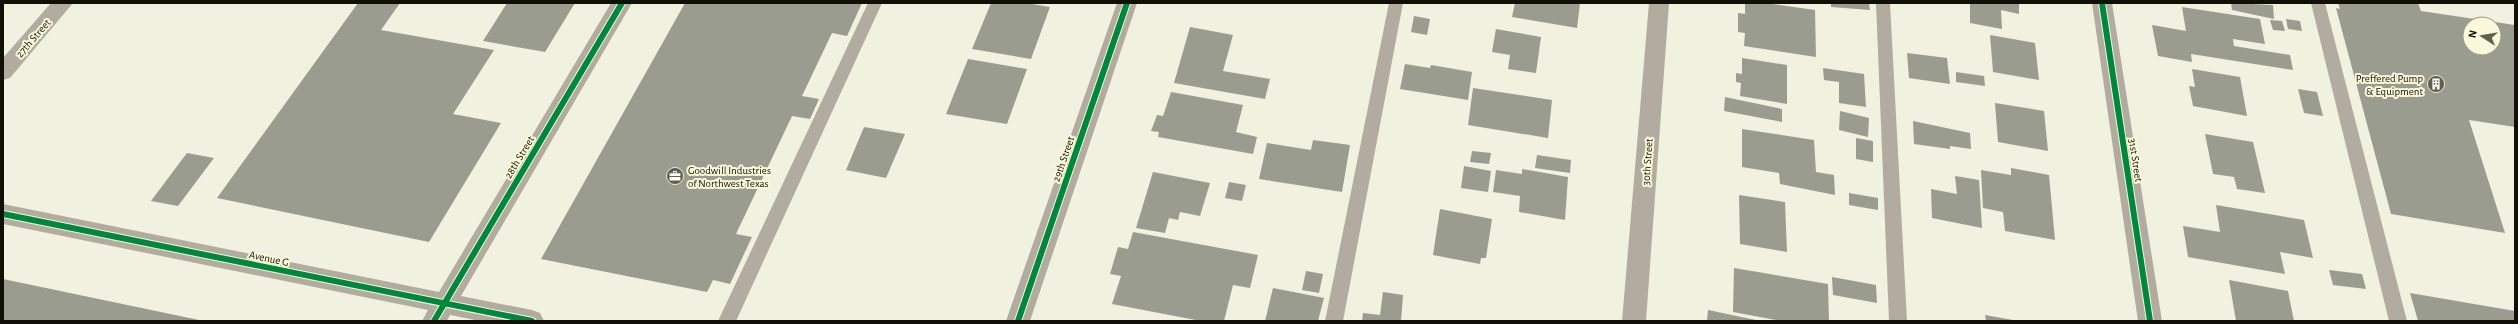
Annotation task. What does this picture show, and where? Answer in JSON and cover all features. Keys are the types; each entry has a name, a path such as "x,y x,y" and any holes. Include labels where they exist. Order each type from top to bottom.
{"street":[{"name":"27th Street","path":"3,72 63,3"},
{"name":"28th Street","path":"439,312 622,3"},
{"name":"29th Street","path":"1018,321 1127,3"},
{"name":"30th Street","path":"1634,321 1659,3"},
{"name":"31st Street","path":"2102,3 2150,321"},
{"name":"Avenue G","path":"3,214 439,312 532,321"}],"lane":[{"path":"727,321 875,3"},
{"path":"1334,321 1396,3"},
{"path":"1883,3 1898,321"},
{"path":"2318,3 2398,321"}],"building":[{"path":"358,3 400,3 381,30 494,50 453,114 501,123 429,242 217,198"},
{"path":"507,3 575,3 545,52 483,41"},
{"name":"Goodwill Industries of Northwest Texas","path":"685,3 862,3 847,36 832,33 802,96 819,99 810,119 792,116 736,234 752,237 730,284 713,280 707,292 541,259"},
{"path":"991,3 1026,3 1050,7 1031,59 972,49"},
{"path":"1515,3 1580,3 1577,28 1512,17"},
{"path":"1745,3 1765,3 1815,10 1816,57 1744,46 1745,33 1738,32 1738,13 1745,14"},
{"path":"1831,3 1869,3 1870,10 1831,7"},
{"path":"1970,3 2019,3 2019,14 2001,10 2002,29 1970,23"},
{"path":"2231,3 2273,5 2274,19 2232,10"},
{"name":"Preffered Pump & Equipment","path":"2338,3 2418,3 2421,11 2462,17 2462,56 2502,56 2502,23 2515,25 2515,127 2469,120 2505,233 2391,214 2336,8 2340,9"},
{"path":"2182,7 2260,19 2265,44 2233,39 2234,46 2290,55 2293,70 2191,54 2192,62 2158,56 2152,25 2186,31"},
{"path":"1414,16 1430,19 1427,35 1411,32"},
{"path":"2286,19 2300,21 2302,31 2288,29"},
{"path":"2270,20 2282,21 2285,31 2273,30"},
{"path":"1190,27 1233,35 1223,71 1270,79 1265,99 1174,83"},
{"path":"1496,29 1541,37 1536,73 1508,69 1510,55 1492,52"},
{"path":"1990,35 2035,43 2039,80 1993,72"},
{"path":"1907,53 1947,58 1950,84 1909,78"},
{"path":"1742,58 1787,65 1787,104 1740,96 1741,83 1736,82 1736,73 1742,74"},
{"path":"968,59 1027,69 1007,124 946,114"},
{"path":"1405,64 1430,68 1431,65 1472,72 1468,100 1400,89"},
{"path":"1823,68 1864,74 1866,107 1839,103 1839,82 1824,80"},
{"path":"2192,69 2240,77 2247,116 2193,106 2189,86 2195,87"},
{"path":"1956,72 1984,76 1985,86 1956,82"},
{"path":"1473,88 1552,100 1548,138 1468,125"},
{"path":"2298,89 2317,92 2323,116 2304,113"},
{"path":"1171,92 1243,105 1236,132 1257,137 1253,154 1158,137 1159,132 1151,131 1157,115 1163,116"},
{"path":"1725,97 1782,109 1782,122 1724,111"},
{"path":"1995,103 2044,111 2048,151 1998,142"},
{"path":"1840,111 1869,118 1868,137 1839,130"},
{"path":"1913,121 1970,133 1971,149 1950,146 1950,149 1914,144"},
{"path":"864,127 905,134 886,178 846,170"},
{"path":"1742,129 1814,140 1816,172 1834,175 1835,195 1780,184 1779,173 1742,167"},
{"path":"2205,134 2253,142 2265,193 2237,189 2234,177 2213,174"},
{"path":"1856,138 1873,141 1873,162 1856,159"},
{"path":"1313,140 1350,145 1342,192 1259,179 1267,143 1311,150"},
{"path":"1472,151 1491,153 1489,164 1470,162"},
{"path":"187,153 214,158 178,206 151,201"},
{"path":"1537,155 1571,160 1570,173 1535,168"},
{"path":"1464,166 1491,171 1488,192 1461,188"},
{"path":"2011,168 2049,175 2055,240 2005,231 2003,212 1983,208 1981,170 2011,175"},
{"path":"1522,169 1568,177 1565,220 1519,212 1520,196 1493,192 1496,170 1522,174"},
{"path":"1153,172 1210,183 1200,216 1180,212 1178,220 1169,218 1165,233 1136,228"},
{"path":"1955,176 1979,180 1982,228 1932,218 1931,189 1957,194"},
{"path":"1229,182 1246,185 1242,201 1225,198"},
{"path":"1849,193 1878,198 1878,210 1849,205"},
{"path":"1739,195 1785,202 1787,252 1740,244"},
{"path":"2216,205 2304,220 2313,258 2280,252 2285,274 2188,257 2183,226 2220,232"},
{"path":"1440,209 1492,219 1486,258 1481,258 1480,264 1433,255"},
{"path":"1133,232 1258,255 1250,288 1233,285 1224,321 1201,321 1112,304 1121,276 1110,274 1118,247 1128,249"},
{"path":"1734,268 1828,284 1829,321 1782,321 1733,312"},
{"path":"2329,270 2362,274 2366,289 2333,285"},
{"path":"1306,271 1323,274 1319,293 1302,290"},
{"path":"1832,277 1876,285 1877,303 1833,295"},
{"path":"3,279 199,320 199,321 3,321"},
{"path":"2229,280 2288,291 2294,321 2236,321"},
{"path":"1273,288 1324,298 1318,321 1265,321"},
{"path":"1383,292 1403,295 1401,321 1362,321 1363,313 1380,315"},
{"path":"2410,293 2515,311 2515,321 2418,321"},
{"path":"1708,310 1756,320 1756,321 1707,321"},
{"path":"1985,315 2013,320 2013,321 1986,321"}],"cycle path":[{"path":"434,321 622,3"},
{"path":"1018,321 1127,3"},
{"path":"2102,3 2150,321"},
{"path":"3,214 532,321"}],"place":[{"name":"Preffered Pump & Equipment","path":"2436,84"},
{"name":"Goodwill Industries of Northwest Texas","path":"675,176"}]}
